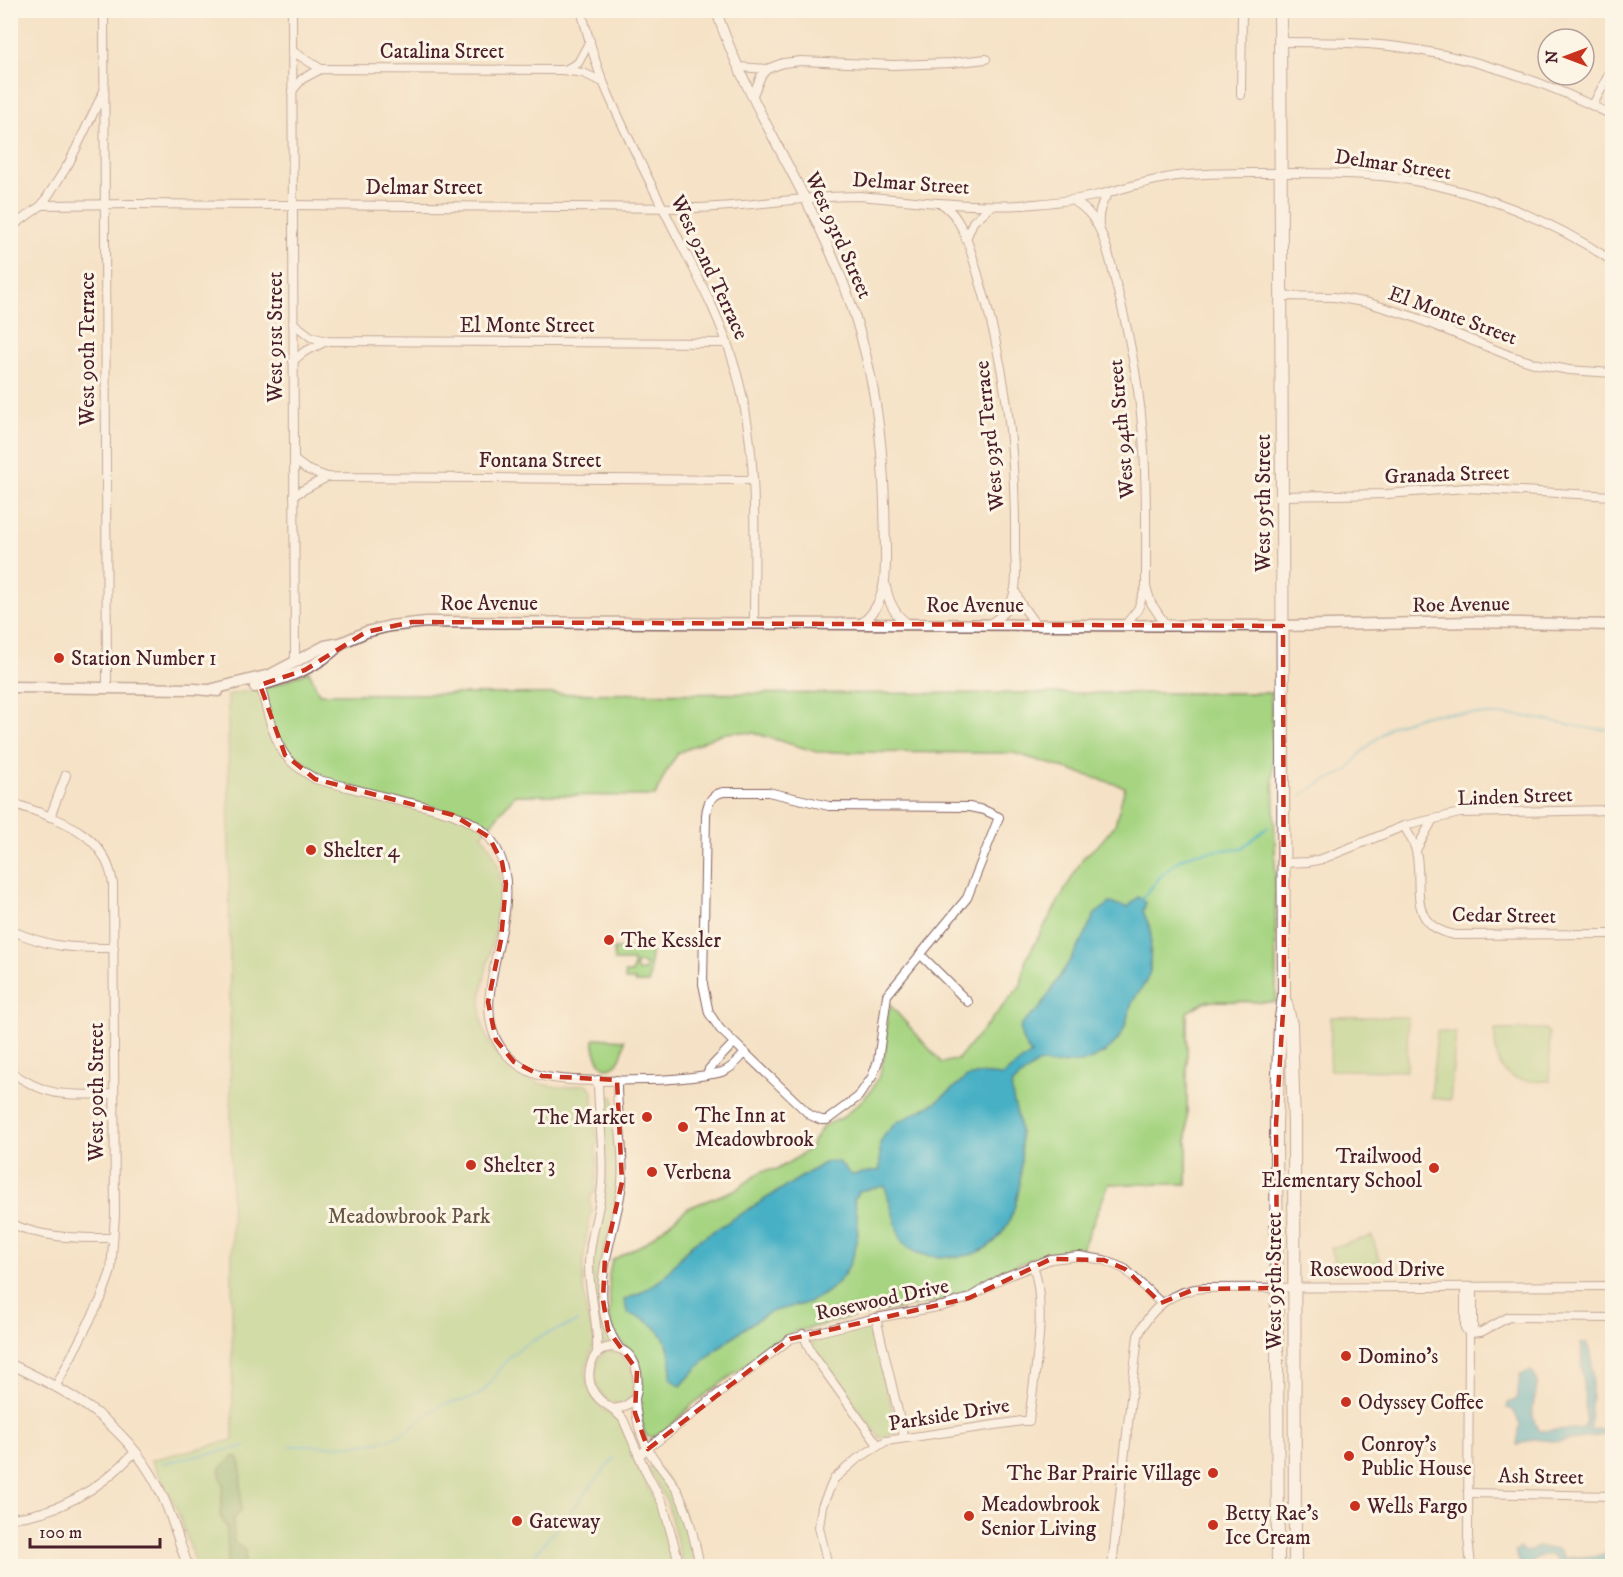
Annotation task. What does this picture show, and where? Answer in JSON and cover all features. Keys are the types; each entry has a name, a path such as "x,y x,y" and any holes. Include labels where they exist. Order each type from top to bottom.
{"main road":[{"name":"West 95th Street","path":"1278,1566 1276,1124 1280,1025 1284,996 1280,10"},
{"name":"Roe Avenue","path":"260,682 326,646 341,643 366,632 412,622 1283,626 1472,622 1612,625"},
{"name":"Roe Avenue","path":"10,687 213,689 260,682 305,670 331,654 341,643"},
{"name":"West 95th Street","path":"1284,996 1291,1025 1294,1125 1295,1566"}],"street":[{"name":"West 90th Terrace","path":"104,10 107,687"},
{"name":"West 91st Street","path":"292,10 295,663"},
{"name":"West 92nd Terrace","path":"581,10 603,82 712,306 727,343 742,394 748,425 753,480 754,623"},
{"name":"West 93rd Street","path":"716,10 753,95 831,251 865,350 875,393 884,464 885,585 876,608 871,616 861,624"},
{"path":"1241,95 1242,10"},
{"path":"562,70 575,67 590,41"},
{"path":"1280,42 1377,45 1448,56 1533,80 1612,115"},
{"path":"292,51 321,69 302,80 292,91"},
{"path":"740,67 767,69 783,63 801,61 902,65 986,59"},
{"path":"1593,105 1612,68"},
{"name":"Catalina Street","path":"321,69 562,70 583,73 603,82"},
{"path":"753,95 761,76 767,69"},
{"path":"10,228 42,205 69,163 104,92"},
{"name":"Delmar Street","path":"42,205 723,207 859,196 991,207 1071,200 1145,182 1186,175 1331,173 1390,177 1468,193 1522,213 1563,232 1612,261"},
{"name":"West 94th Street","path":"1110,192 1101,207 1100,229 1125,314 1139,397 1145,472 1146,587 1151,603 1165,624"},
{"name":"West 94th Street","path":"1071,200 1085,209 1100,229"},
{"name":"West 93rd Terrace","path":"941,203 953,213 966,239 990,316 1001,361 1014,459 1015,591"},
{"path":"966,239 973,222 991,207"},
{"name":"El Monte Street","path":"1281,296 1334,297 1369,303 1414,317 1538,364 1569,370 1612,373"},
{"name":"El Monte Street","path":"293,323 311,337 327,342 727,343"},
{"name":"El Monte Street","path":"293,361 304,352 327,342"},
{"name":"Fontana Street","path":"294,460 306,469 327,477 753,480"},
{"name":"Fontana Street","path":"294,495 327,477"},
{"name":"Granada Street","path":"1282,495 1387,494 1466,488 1612,496"},
{"path":"885,585 897,613 908,624"},
{"path":"1126,624 1138,609 1146,587"},
{"path":"988,625 1004,613 1015,591"},
{"path":"1015,591 1036,625"},
{"path":"260,682 273,727 285,755 315,779 453,815 477,826 489,837 502,862 506,884 501,940 488,1002 489,1018 496,1040 514,1062 531,1072 553,1078 689,1079 728,1070 744,1053"},
{"path":"50,817 66,775"},
{"path":"768,792 823,806 969,807 984,810 999,817 967,898 920,954 887,996 878,1061 872,1077 858,1097 832,1118 821,1120 810,1115 714,1023 709,1013 704,994 706,815 710,800 719,793 768,792"},
{"name":"West 90th Street","path":"10,802 80,830 89,837 106,859 113,884 114,1238 111,1271 107,1286 56,1386"},
{"name":"Linden Street","path":"1283,863 1322,859 1404,826 1469,812 1612,810"},
{"path":"1416,850 1433,819"},
{"name":"Cedar Street","path":"1404,826 1416,850 1419,902 1422,912 1435,928 1455,935 1612,934"},
{"path":"10,930 37,942 56,946 114,948"},
{"path":"920,954 968,1002"},
{"path":"708,1074 709,1069 734,1043"},
{"path":"10,1071 30,1085 53,1093 114,1094"},
{"path":"598,1080 597,1109 603,1152 603,1177 589,1262 590,1294 597,1333 597,1352 590,1371 592,1389 598,1398 623,1419 667,1513 680,1566"},
{"path":"617,1080 622,1182 605,1256 603,1300 608,1330 619,1347 630,1355 637,1370 635,1399 640,1435 675,1485 689,1524 700,1566"},
{"path":"10,1223 55,1236 114,1238"},
{"name":"Rosewood Drive","path":"639,1455 778,1346 803,1334 943,1306 969,1298 1002,1278 1051,1259 1079,1256 1104,1260 1125,1269 1161,1303 1182,1292 1195,1289 1612,1286"},
{"name":"Parkside Drive","path":"828,1566 819,1527 825,1497 830,1486 842,1471 878,1445 904,1437 1029,1421 1041,1304 1039,1281 1033,1265"},
{"path":"1469,1287 1465,1328 1469,1333 1468,1493 1471,1566"},
{"path":"1112,1566 1138,1336 1148,1316 1161,1303"},
{"path":"1469,1333 1481,1332 1509,1317 1612,1318"},
{"path":"876,1318 904,1437"},
{"path":"803,1334 811,1352 878,1445"},
{"path":"597,1352 603,1347 619,1347"},
{"path":"10,1364 75,1396 108,1421 123,1436 154,1480 188,1566"},
{"path":"613,1409 624,1407 635,1399"},
{"path":"10,1518 59,1506 75,1499 106,1479 135,1452"},
{"name":"Ash Street","path":"1468,1493 1612,1496"}],"highlighted area":[{"path":"412,622 1283,626 1284,996 1276,1124 1277,1288 1195,1289 1161,1303 1125,1269 1104,1260 1051,1259 969,1298 790,1339 648,1449 635,1413 637,1370 608,1330 603,1300 605,1256 622,1182 617,1080 542,1076 514,1062 496,1040 488,1002 501,940 506,884 502,862 489,837 453,815 315,779 285,755 260,685 305,670 366,632"}],"green space":[{"name":"Meadowbrook Park","path":"309,671 319,694 1271,693 1276,1002 1206,1001 1187,1012 1187,1184 1109,1184 1081,1251 1061,1251 1034,1258 1012,1267 974,1291 958,1298 856,1316 794,1332 781,1339 693,1404 666,1430 652,1438 645,1435 638,1407 642,1383 641,1369 636,1358 616,1336 608,1315 610,1310 609,1275 612,1260 645,1243 688,1208 737,1189 762,1171 778,1169 801,1155 810,1147 823,1126 842,1118 861,1101 871,1091 880,1074 890,1005 942,1063 958,1059 1021,985 1026,959 1083,858 1115,825 1125,787 1014,753 817,752 754,733 734,732 720,734 678,753 655,796 515,795 482,835 496,858 501,893 498,932 493,937 483,985 481,1016 490,1043 508,1066 519,1074 546,1085 566,1087 587,1084 593,1091 593,1118 599,1141 596,1145 595,1192 591,1196 592,1209 583,1268 584,1297 590,1327 593,1329 594,1343 586,1369 587,1386 599,1406 620,1422 632,1446 630,1450 632,1457 657,1504 675,1559 674,1566 197,1566 176,1507 151,1460 233,1440 228,695 276,685"},
{"path":"614,949 648,949 651,951 649,983 625,980 625,973 632,973 633,968 637,971 645,971 645,964 637,963 633,966 633,961 614,961"},
{"path":"1331,1017 1408,1017 1407,1071 1330,1070"},
{"path":"1545,1029 1549,1033 1550,1081 1523,1080 1513,1078 1506,1073 1497,1057 1495,1030"},
{"path":"1437,1031 1456,1033 1450,1100 1431,1098"},
{"path":"597,1038 624,1040 622,1054 615,1065 606,1068 601,1063 594,1047 594,1040"},
{"path":"608,1096 613,1097 614,1102 619,1180 600,1276 602,1317 610,1343 602,1345 593,1295 592,1258 605,1191 607,1167 603,1100"},
{"path":"1372,1236 1380,1262 1339,1274 1331,1248"},
{"path":"868,1325 873,1329 897,1430 894,1434 880,1438 811,1345 815,1337 828,1337 858,1330"},
{"path":"607,1350 623,1357 632,1371 633,1388 626,1403 607,1400 597,1385 596,1366 600,1357"},
{"path":"234,1456 238,1457 241,1465 241,1510 233,1520 234,1542 245,1550 245,1566 226,1566 227,1527 220,1516 223,1485 219,1470"},
{"path":"653,1465 671,1484 677,1497 687,1525 697,1566 683,1566 667,1502 649,1469 649,1466"}],"water":[{"path":"1138,897 1146,903 1143,911 1151,930 1150,971 1146,982 1132,1002 1124,1029 1117,1041 1104,1053 1087,1061 1052,1065 1039,1062 1012,1084 1019,1123 1021,1168 1013,1213 1003,1232 989,1246 969,1255 944,1257 919,1254 904,1244 900,1238 885,1186 859,1191 854,1199 858,1230 856,1245 852,1260 836,1284 809,1302 770,1312 753,1322 710,1356 681,1386 670,1378 670,1356 663,1337 648,1322 628,1314 624,1300 662,1279 692,1244 824,1163 839,1162 851,1175 880,1170 880,1143 896,1123 935,1103 967,1077 981,1074 1002,1076 1031,1054 1021,1037 1021,1025 1040,1008 1082,941 1095,914 1110,903 1128,907"},
{"path":"1581,1343 1587,1343 1592,1359 1590,1429 1612,1430 1612,1440 1606,1435 1559,1442 1533,1439 1517,1445 1520,1424 1513,1410 1507,1408 1508,1403 1517,1399 1520,1374 1532,1371 1536,1377 1533,1413 1534,1422 1539,1431 1583,1428 1586,1422"},
{"path":"1538,1547 1560,1550 1565,1558 1596,1556 1612,1552 1612,1559 1606,1562 1612,1566 1582,1563 1550,1566 1556,1564 1557,1560 1544,1555 1537,1558 1532,1566 1521,1566 1515,1551 1520,1548 1527,1552"}],"waterway":[{"path":"1300,796 1347,771 1362,752 1391,726 1426,715 1450,713 1522,716 1593,729 1612,730"},
{"path":"1141,900 1160,877 1179,860 1196,853 1242,848 1268,827"},
{"path":"290,1446 362,1444 400,1435 441,1406 480,1394 491,1383 506,1361 530,1342 578,1322"},
{"path":"163,1463 246,1446"},
{"path":"533,1566 536,1553 614,1458"}],"place":[{"name":"Station Number 1","path":"59,658"},
{"name":"Shelter 4","path":"311,850"},
{"name":"The Kessler","path":"609,940"},
{"name":"The Market","path":"647,1117"},
{"name":"The Inn at Meadowbrook","path":"683,1127"},
{"name":"Shelter 3","path":"471,1165"},
{"name":"Trailwood Elementary School","path":"1434,1168"},
{"name":"Verbena","path":"652,1172"},
{"name":"Domino's","path":"1346,1356"},
{"name":"Odyssey Coffee","path":"1346,1402"},
{"name":"Conroy's Public House","path":"1349,1456"},
{"name":"The Bar Prairie Village","path":"1213,1473"},
{"name":"Wells Fargo","path":"1355,1506"},
{"name":"Meadowbrook Senior Living","path":"969,1516"},
{"name":"Gateway","path":"517,1521"},
{"name":"Betty Rae's Ice Cream","path":"1213,1525"}]}
